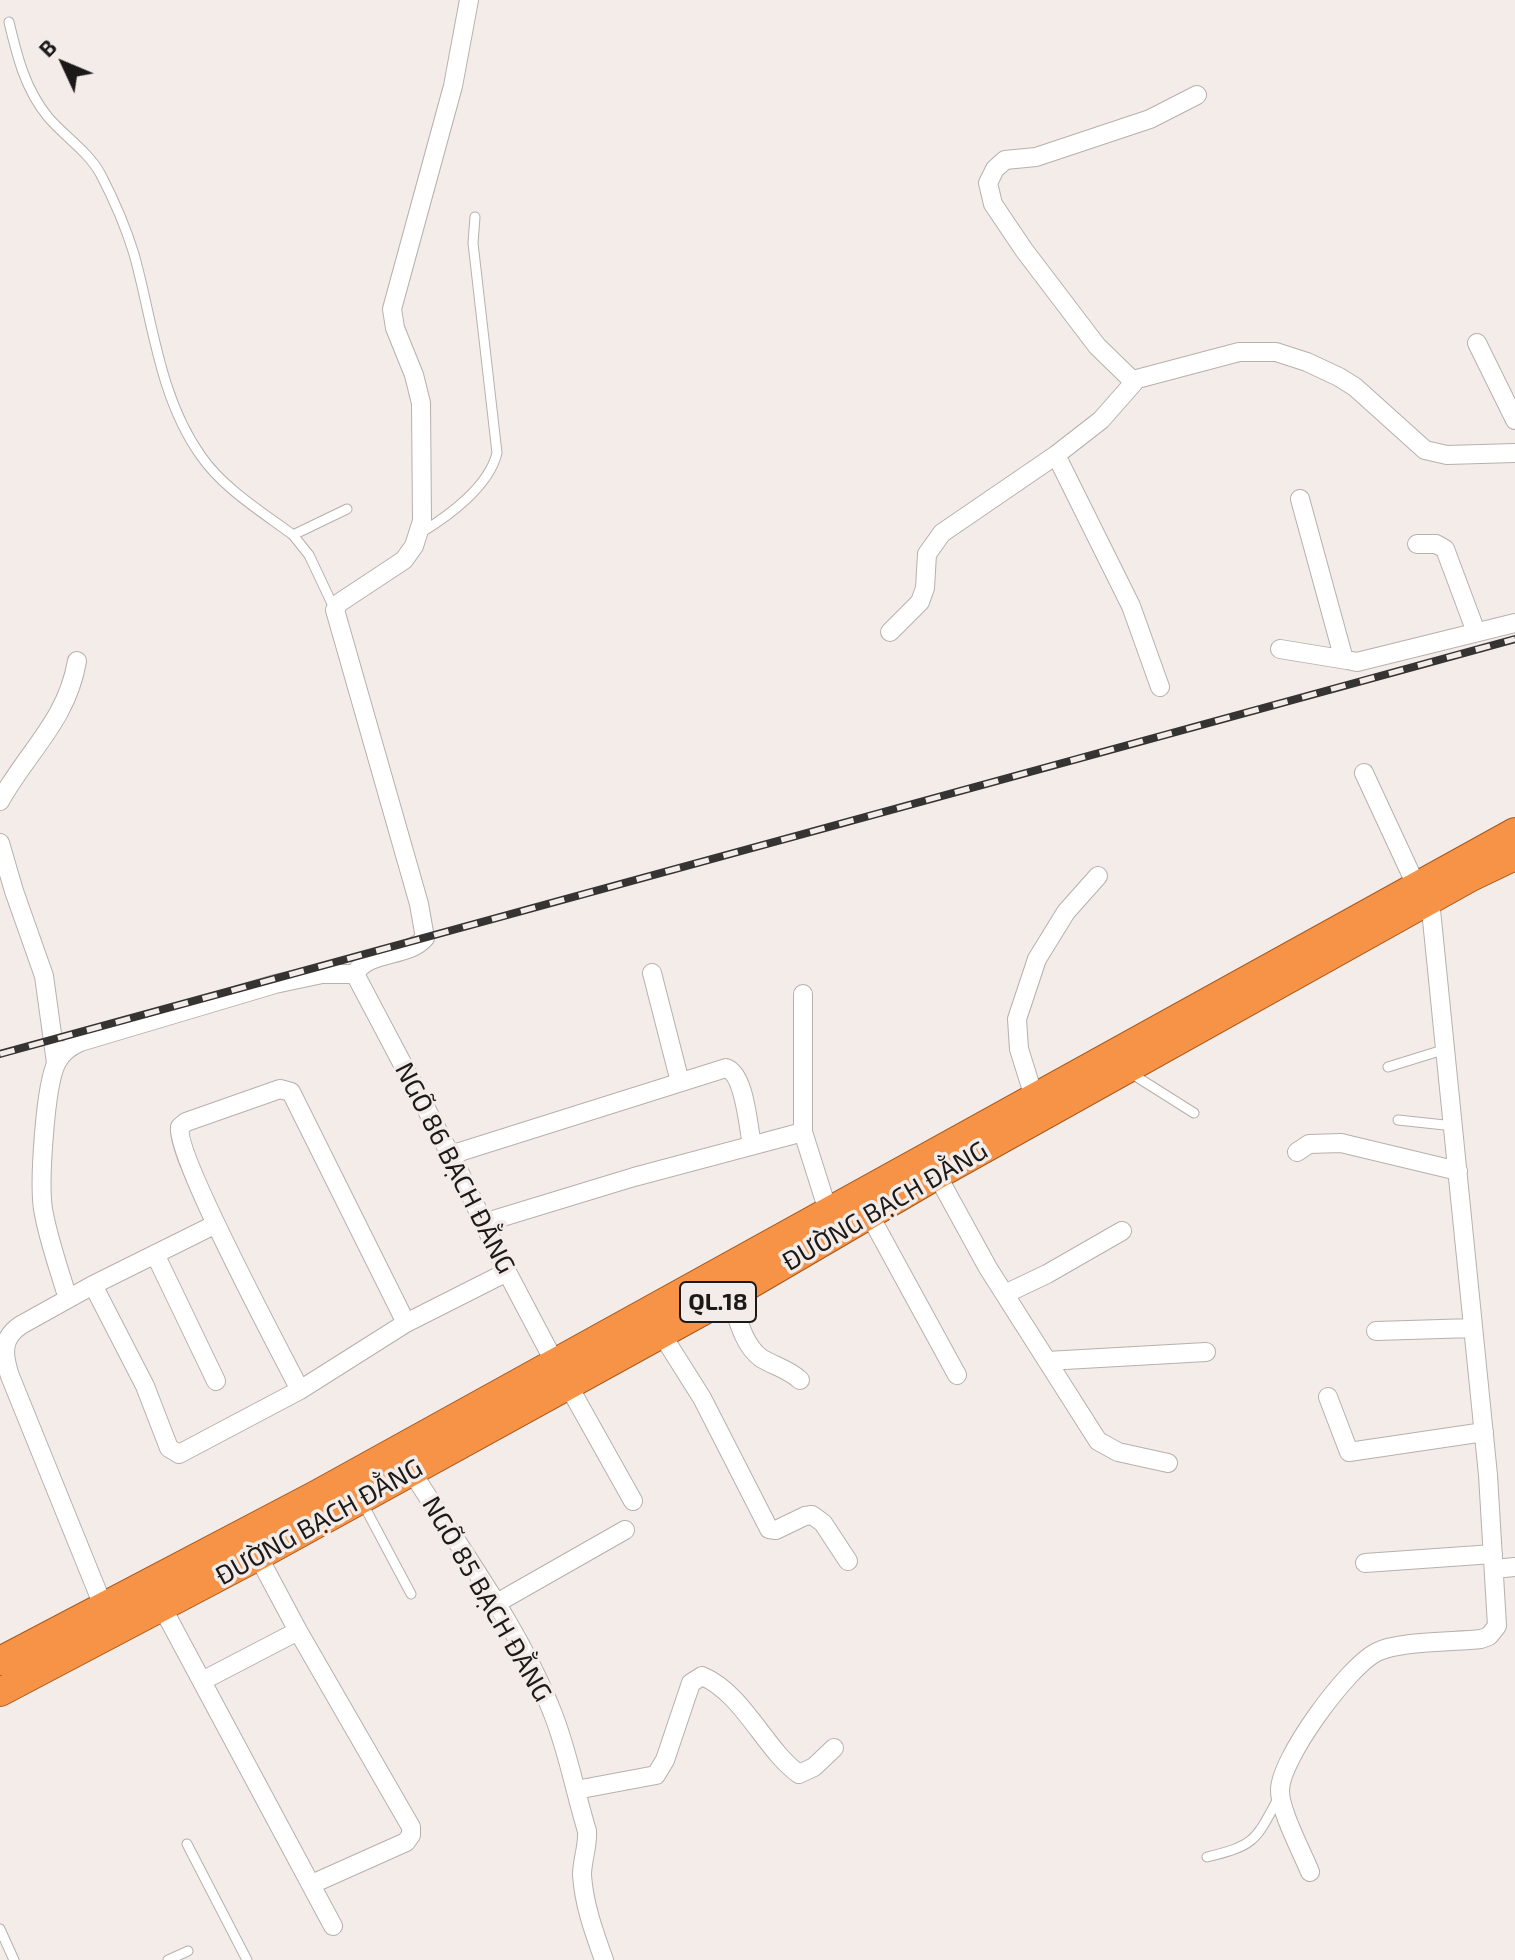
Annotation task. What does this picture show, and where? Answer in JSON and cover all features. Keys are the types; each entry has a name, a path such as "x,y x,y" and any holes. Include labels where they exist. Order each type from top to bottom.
{"highway":[{"name":"QL.18","path":"1423,893 1515,832"},
{"name":"QL.18","path":"1423,893 1515,856"},
{"name":"ĐƯỜNG BẠCH ĐẰNG","path":"0,1661 104,1608 362,1490 412,1472 562,1374 661,1333 730,1296 1125,1070 1423,893"},
{"name":"ĐƯỜNG BẠCH ĐẰNG","path":"0,1692 258,1556 362,1490 562,1374 828,1211 1034,1097 1423,893"}],"street":[{"path":"56,1063 67,1049 80,1042 322,974 355,974 364,964 414,946 425,938 419,904 335,610 339,603 404,560 419,534 424,498 421,403 414,375 395,328 392,309 453,86 469,0"},
{"path":"1134,382 1097,346 1024,250 993,204 988,183 995,169 1005,160 1036,157 1150,119 1197,95"},
{"path":"1477,343 1515,420"},
{"path":"890,632 920,602 925,588 927,554 942,533 1056,455 1101,420 1134,382 1147,375 1239,352 1276,352 1307,362 1355,387 1425,450 1447,455 1515,453"},
{"path":"1056,455 1131,606 1160,687"},
{"path":"1300,499 1343,656 1347,660"},
{"path":"1417,544 1436,544 1445,549 1476,632"},
{"path":"1280,649 1357,662 1515,623"},
{"path":"0,801 64,706 77,661"},
{"path":"1310,1872 1280,1795 1288,1762 1315,1720 1350,1673 1378,1652 1397,1646 1481,1639 1493,1632 1498,1617 1484,1432 1454,1126 1423,893 1364,773"},
{"path":"0,843 44,976 56,1063 44,1140 42,1193 47,1227 68,1299"},
{"path":"1034,1097 1019,1049 1017,1019 1037,959 1066,912 1098,876"},
{"path":"652,973 680,1082"},
{"name":"NGÕ 86 BẠCH ĐẰNG","path":"355,974 507,1272 633,1501"},
{"path":"803,994 803,1132 828,1211"},
{"path":"450,1155 726,1068 732,1070 740,1085 752,1145"},
{"path":"300,1390 216,1224 181,1141 180,1127 186,1122 280,1089 291,1092 406,1323"},
{"path":"483,1223 634,1177 803,1132"},
{"path":"1297,1152 1309,1144 1341,1143 1458,1171"},
{"path":"937,1175 1005,1294 1098,1441 1118,1452 1168,1463"},
{"path":"869,1214 957,1375"},
{"path":"104,1608 5,1379 4,1357 11,1332 93,1285 216,1224"},
{"path":"1005,1294 1122,1231"},
{"path":"155,1254 216,1381"},
{"path":"93,1285 145,1386 169,1448 179,1454 300,1390 406,1323 507,1272"},
{"path":"730,1296 752,1348 761,1358 785,1368 800,1380"},
{"path":"1376,1331 1473,1328"},
{"path":"661,1333 702,1398 769,1529 776,1530 812,1515 823,1523 848,1561"},
{"path":"1047,1361 1206,1352"},
{"path":"1328,1397 1349,1452 1484,1432"},
{"name":"NGÕ 85 BẠCH ĐẰNG","path":"412,1472 495,1604 534,1672 553,1714 588,1842 582,1872 585,1901 592,1932 604,1960"},
{"path":"495,1604 625,1530"},
{"path":"258,1556 411,1827 411,1835 406,1842 312,1884"},
{"path":"1365,1563 1493,1562 1515,1567"},
{"path":"162,1607 333,1926"},
{"path":"202,1681 298,1631"},
{"path":"576,1790 656,1775 665,1760 691,1683 698,1676 709,1679 743,1709 799,1774 814,1767 834,1748"}],"lane":[{"path":"9,22 25,81 34,97 48,116 88,156 110,195 134,253 167,386 194,446 217,475 293,535 309,555 335,610"},
{"path":"419,534 441,520 486,477 497,453 473,243 475,217"},
{"path":"293,535 347,509"},
{"path":"1388,1067 1446,1049"},
{"path":"1125,1070 1194,1113"},
{"path":"1398,1120 1454,1126"},
{"path":"362,1490 411,1594"},
{"path":"1207,1857 1240,1849 1250,1843 1259,1834 1280,1795"},
{"path":"187,1844 247,1960"},
{"path":"0,1929 14,1960"},
{"path":"168,1960 188,1951"}],"railway":[{"path":"0,1054 1515,639"}]}
